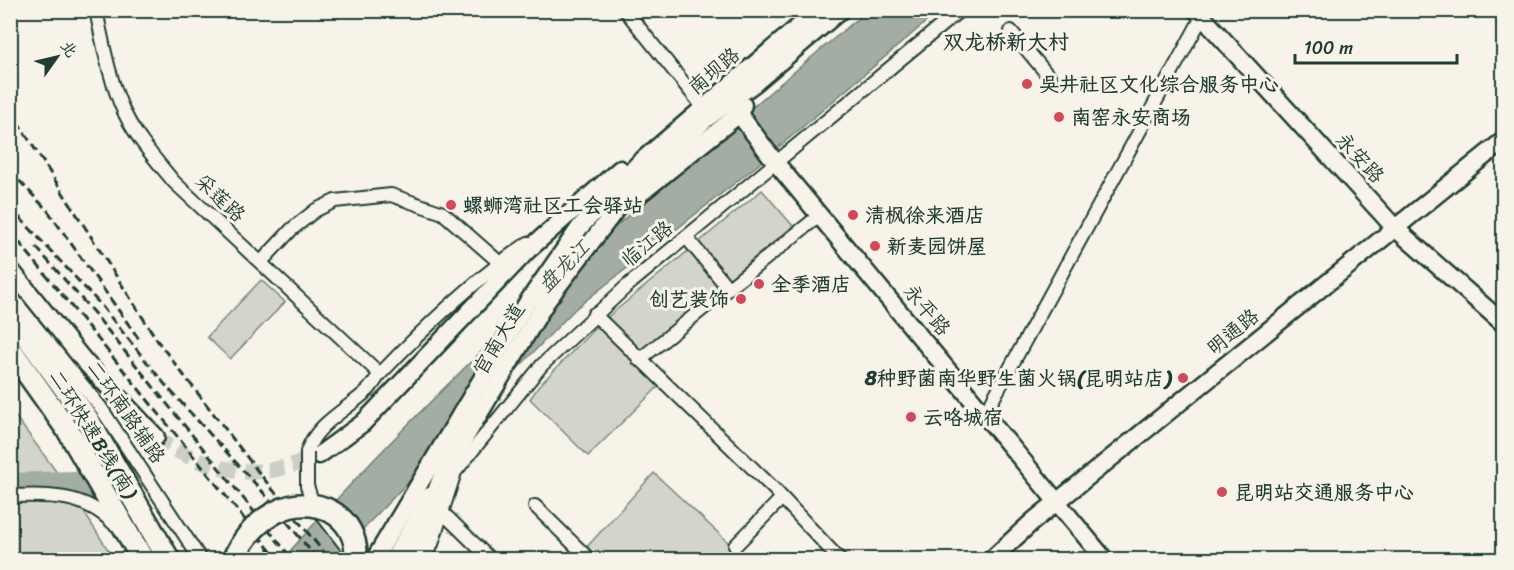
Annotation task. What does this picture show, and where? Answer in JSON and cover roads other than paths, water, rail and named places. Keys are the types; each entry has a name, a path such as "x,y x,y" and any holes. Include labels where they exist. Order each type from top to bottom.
{"highway":[{"name":"二环快速B线(南)","path":"10,313 88,420 169,560"},
{"path":"10,349 74,440 143,560"},
{"path":"410,560 428,526 454,456"},
{"path":"233,560 249,534 267,518 284,508 301,504 324,507 346,522 355,539 354,557"}],"main road":[{"name":"南坝路","path":"639,163 711,108 818,10"},
{"name":"南坝路","path":"711,108 755,83 841,10"},
{"name":"永安路","path":"1199,14 1395,228 1503,324"},
{"path":"607,206 647,189 740,115 755,83"},
{"name":"官南大道","path":"374,560 527,303 570,240 649,172 711,108"},
{"path":"313,453 342,441 363,423 475,304 551,228 607,179 711,108"},
{"name":"永平路","path":"740,115 1106,560"},
{"name":"明通路","path":"991,560 1058,501 1503,140"},
{"name":"官南大道","path":"393,560 546,302 607,206 639,163"},
{"path":"10,269 93,371 156,437"}],"street":[{"name":"采莲路","path":"96,10 111,72 125,114 147,149 174,182 380,374"},
{"path":"626,10 711,108"},
{"name":"临江路","path":"423,560 432,544 455,472 542,365 594,314 774,159 960,10"},
{"path":"986,412 1199,14"},
{"path":"1011,31 1051,79"},
{"path":"261,262 292,229 316,210 334,201 391,195 443,213 500,263"},
{"path":"639,360 820,215"},
{"path":"354,557 308,495 313,453 310,443 322,428 369,389 380,374 500,263 551,228"},
{"path":"686,237 728,288"},
{"name":"二环南路辅路","path":"10,295 101,408 201,560"},
{"path":"594,314 782,498 840,560"},
{"path":"10,361 65,439 134,560"},
{"path":"10,496 63,495 105,514 114,524"},
{"path":"735,546 782,498"},
{"path":"535,506 590,560"},
{"path":"443,513 491,560"}],"waterway":[{"path":"10,483 72,481 92,493"}],"tunnel":[{"path":"156,437 196,460 235,471 255,472 275,469 319,455"}],"railway":[{"path":"10,110 159,343 330,560"},
{"path":"10,171 48,211 141,342"},
{"path":"10,207 100,304 167,387 262,491 318,560"},
{"path":"10,231 278,560"},
{"path":"36,247 93,312 293,560"}],"place":[{"name":"吴井社区文化综合服务中心","path":"1027,84"},
{"name":"南窑永安商场","path":"1059,117"},
{"name":"螺蛳湾社区工会驿站","path":"451,205"},
{"name":"清枫徐来酒店","path":"853,215"},
{"name":"新麦园饼屋","path":"875,246"},
{"name":"全季酒店","path":"759,284"},
{"name":"创艺装饰","path":"741,299"},
{"name":"8种野菌南华野生菌火锅(昆明站店)","path":"1183,378"},
{"name":"云咯城宿","path":"911,417"},
{"name":"昆明站交通服务中心","path":"1222,492"}],"district":[{"name":"双龙桥新大村","path":"1006,42"}],"water label":[{"name":"盘龙江","path":"564,266"}]}
